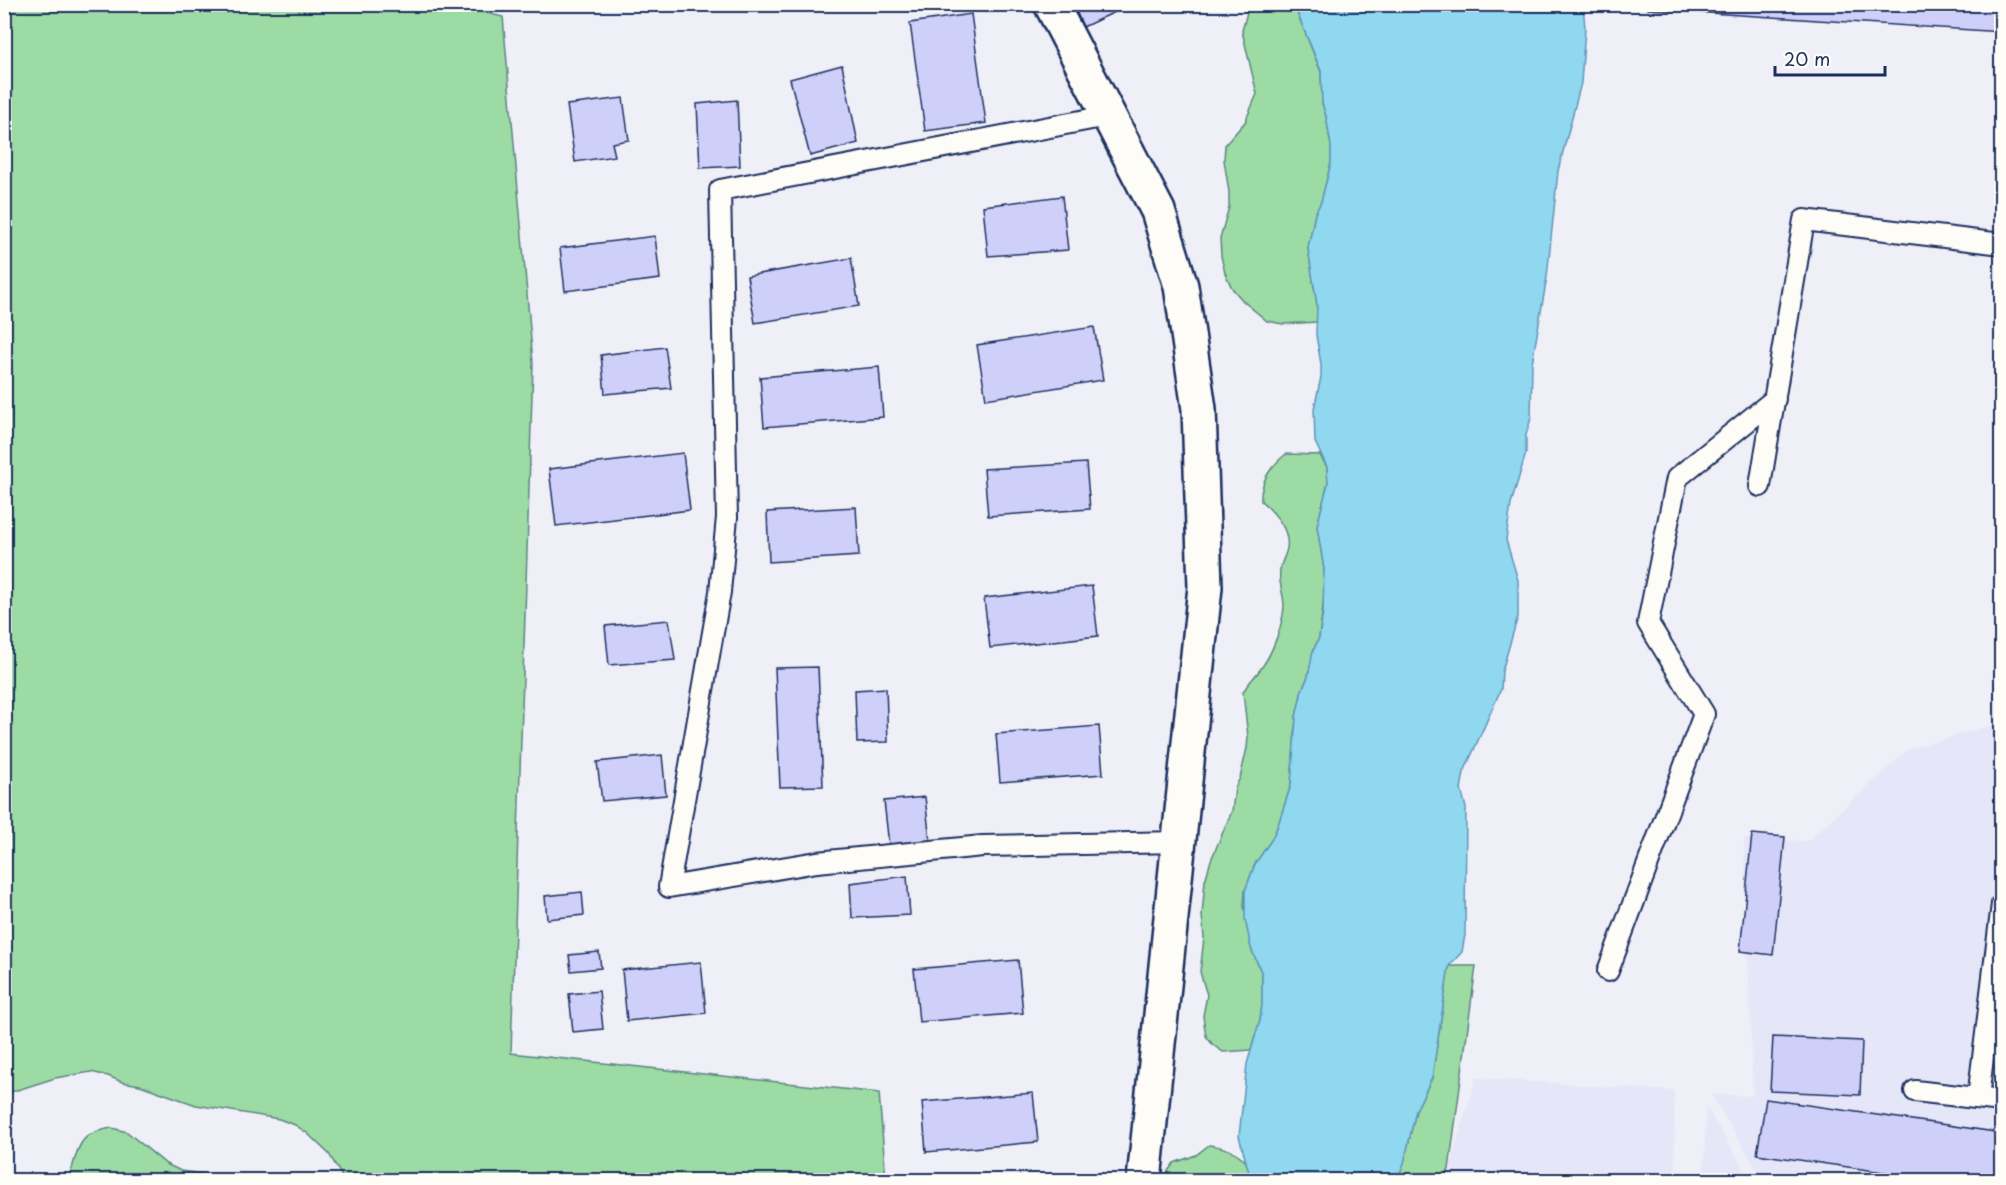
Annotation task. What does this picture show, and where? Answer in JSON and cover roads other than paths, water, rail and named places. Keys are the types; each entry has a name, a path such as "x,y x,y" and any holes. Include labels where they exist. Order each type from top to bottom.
{"street":[{"path":"1051,4 1158,211 1181,286 1199,409 1205,587 1144,1180"}],"lane":[{"path":"1107,116 720,190 727,517 720,592 669,887 817,862 983,846 1179,842"},
{"path":"1760,486 1804,220 2001,244"},
{"path":"1608,971 1704,714 1648,623 1677,478 1775,399"},
{"path":"1978,1098 2001,904"},
{"path":"1915,1091 2001,1101"}],"water":[{"path":"1294,5 1583,5 1585,28 1581,83 1558,171 1547,277 1532,363 1531,418 1526,435 1526,453 1511,504 1506,540 1518,580 1518,616 1502,671 1501,689 1464,772 1461,789 1466,808 1465,935 1462,952 1449,966 1432,1078 1416,1110 1404,1163 1397,1180 1251,1180 1239,1136 1247,1064 1262,1005 1262,974 1251,948 1245,919 1245,891 1255,864 1272,839 1291,785 1296,717 1313,651 1319,638 1323,612 1324,569 1317,526 1328,483 1327,467 1315,442 1314,409 1321,377 1321,364 1316,335 1317,305 1308,248 1315,214 1321,202 1331,163 1331,146 1322,103 1321,71"}]}
